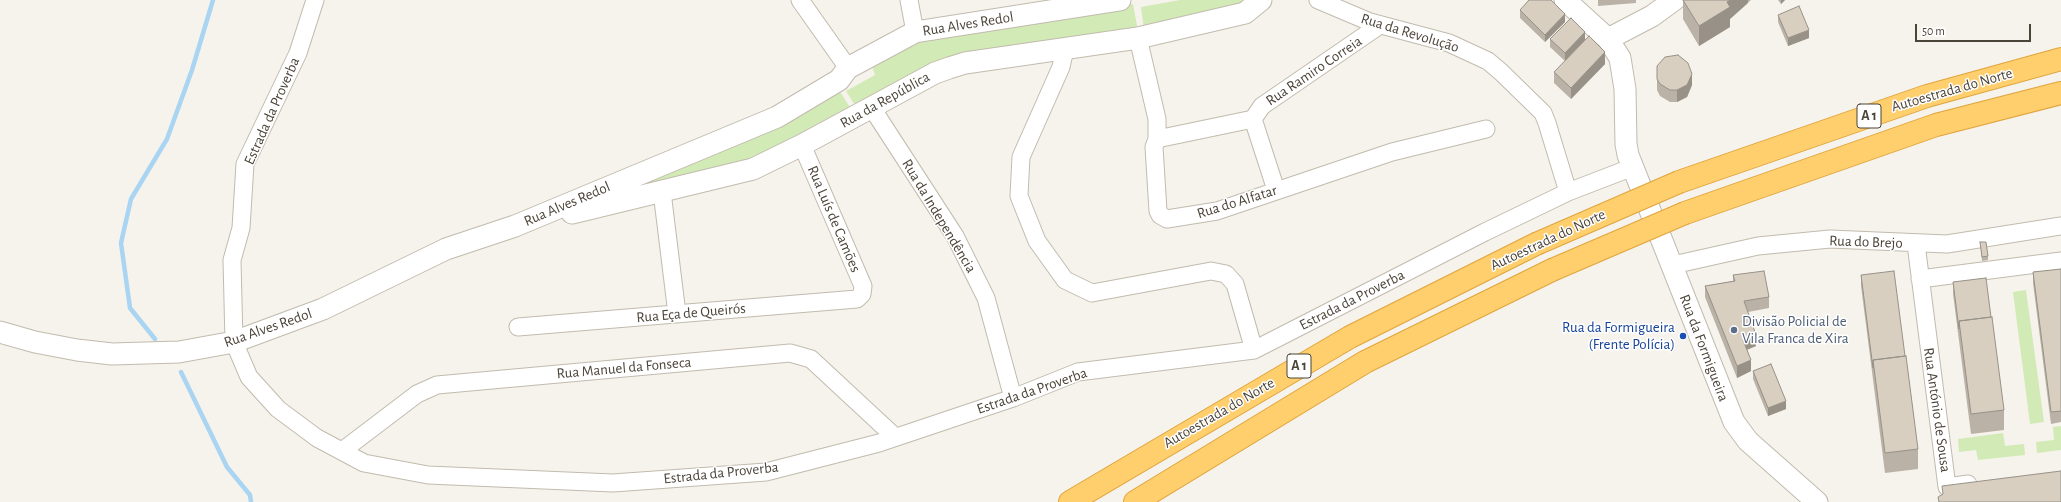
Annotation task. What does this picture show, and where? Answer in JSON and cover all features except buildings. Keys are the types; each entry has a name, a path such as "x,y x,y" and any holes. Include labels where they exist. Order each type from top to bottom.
{"highway":[{"name":"Autoestrada do Norte","path":"1070,502 1099,483 1350,337 1536,244 1679,182 1927,96 2061,59"},
{"name":"Autoestrada do Norte","path":"1135,502 1365,362 1552,270 1685,213 1936,125 2061,93"}],"street":[{"name":"Estrada da Proverba","path":"314,0 298,53 245,164 241,228 232,260 234,342 249,377 278,409 317,438 364,463 428,475 614,483 766,472 895,437 1013,398 1078,372 1254,350 1485,232 1568,192 1632,166"},
{"path":"800,0 848,68"},
{"path":"909,0 915,32"},
{"name":"Rua Alves Redol","path":"0,332 42,344 112,354 179,352 234,342 323,310 446,249 515,226 777,117 837,81 848,68 915,32 1120,0"},
{"name":"Rua da República","path":"515,226 753,169 802,145 935,73 949,68 966,63 1138,38 1245,13 1261,0"},
{"name":"Rua da Revolução","path":"1318,0 1380,25 1449,43 1488,61 1543,113 1548,123 1568,192"},
{"name":"Rua da Formigueira","path":"1565,0 1608,39 1620,58 1623,70 1626,144 1632,166 1673,265 1734,422 1748,441 1817,502"},
{"path":"1608,39 1652,16 1674,0"},
{"name":"Rua Ramiro Correia","path":"1157,139 1253,119 1262,106 1380,25"},
{"name":"Rua do Alfatar","path":"1138,38 1157,119 1157,139 1154,147 1158,211 1160,215 1167,219 1217,211 1392,152 1486,129"},
{"path":"1065,49 1060,67 1021,157 1019,196 1038,241 1065,280 1092,293 1211,271 1226,274 1235,284 1254,350"},
{"name":"Rua da Independência","path":"872,108 955,236 986,298 1013,398"},
{"path":"1253,119 1276,190"},
{"name":"Rua Luís de Camões","path":"802,145 863,286 862,294"},
{"path":"662,192 677,314"},
{"name":"Rua do Brejo","path":"1673,265 1758,246 1830,239 1916,244 1947,244 2061,226"},
{"name":"Rua António de Sousa","path":"1916,244 1947,487 1984,482"},
{"path":"1920,279 2061,261"},
{"name":"Rua Eça de Queirós","path":"518,327 857,299 862,294"},
{"name":"Rua Manuel da Fonseca","path":"342,451 417,394 437,385 790,353 811,359 895,437"}],"green space":[{"path":"1180,0 1254,0 1144,30 1141,7"},
{"path":"1133,4 1138,31 961,59 858,110 846,91 875,75 870,61 934,34"},
{"path":"837,87 853,112 746,166 641,192 638,180"},
{"path":"2026,290 2044,422 2030,424 2013,292"},
{"path":"2061,426 2061,450 2037,453 2036,442 2054,440 2053,427"},
{"path":"2003,433 2005,446 2024,444 2025,455 1978,460 1976,450 1959,452 1958,439"}],"waterway":[{"path":"155,339 130,308 121,243 131,199 167,139 192,70 213,0"},
{"path":"181,372 227,467 250,495 251,502"}],"place":[{"name":"Divisão Policial de Vila Franca de Xira","path":"1734,330"},
{"name":"Rua da Formigueira (Frente Polícia)","path":"1683,336"}]}
